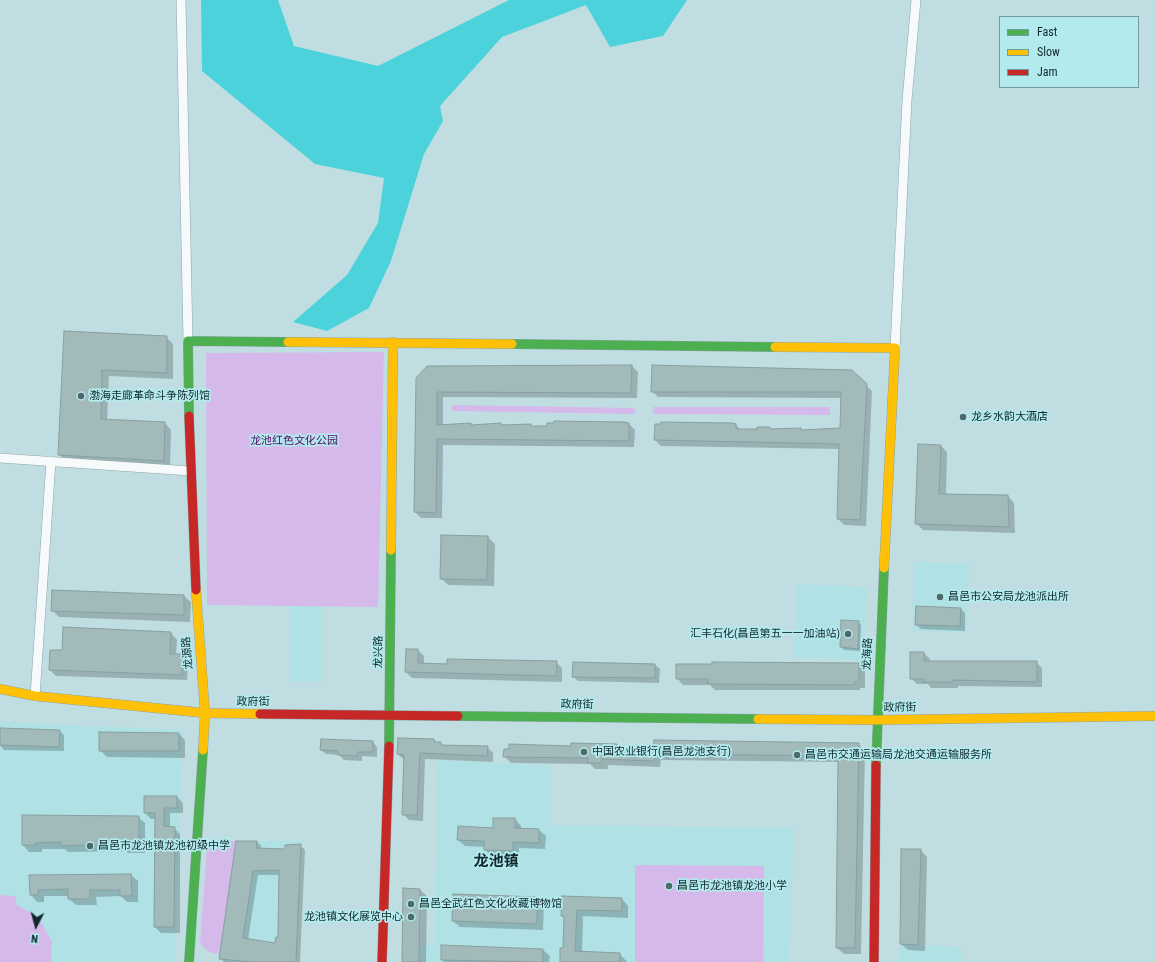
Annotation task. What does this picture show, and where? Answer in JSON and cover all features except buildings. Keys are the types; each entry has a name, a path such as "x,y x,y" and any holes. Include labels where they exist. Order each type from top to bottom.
{"street":[{"path":"181,0 188,342 393,342 894,348 907,100 916,0"},
{"name":"龙源路","path":"188,342 190,471 195,578 205,713 189,962"},
{"name":"龙兴路","path":"382,962 390,715 393,342"},
{"name":"龙海路","path":"874,962 877,720 894,348"},
{"path":"0,458 190,471"},
{"path":"35,696 51,461"},
{"name":"政府街","path":"0,689 35,696 205,713 877,720 1155,716"}],"shaded area":[{"name":"昌邑市公安局龙池派出所","path":"914,562 969,564 966,632 913,631"},
{"path":"797,584 867,587 863,660 793,657"},
{"path":"289,606 322,606 321,682 290,682"},
{"name":"昌邑市龙池镇龙池初级中学","path":"0,722 183,730 175,962 0,962"},
{"name":"昌邑市龙池镇龙池小学","path":"438,760 552,766 550,825 794,828 789,962 419,962 420,945 435,945"},
{"path":"236,841 301,841 296,962 219,962"},
{"path":"900,944 962,947 961,962 899,962"}],"green space":[{"name":"龙池红色文化公园","path":"384,352 378,607 207,605 206,353"},
{"path":"452,405 635,408 635,414 452,411"},
{"path":"653,407 830,407 830,415 653,414"},
{"path":"218,840 236,841 220,954 209,952 200,944 207,847 212,842"},
{"path":"635,865 764,866 763,962 635,962"},
{"path":"0,895 15,896 17,905 31,913 42,924 52,941 51,962 0,962"}],"water":[{"path":"201,0 278,0 294,46 378,66 509,0 687,0 663,36 610,47 586,5 502,37 440,106 443,121 424,154 391,261 369,308 327,331 293,322 347,275 378,223 384,178 315,164 202,71"}],"traffic: fast":[{"path":"189,416 188,341 288,342"},
{"path":"512,344 775,347"},
{"path":"389,746 391,550"},
{"path":"876,765 884,568"},
{"path":"458,716 758,719"},
{"path":"189,962 203,750"}],"traffic: slow":[{"path":"288,342 512,344"},
{"path":"391,550 393,342"},
{"path":"775,347 895,348 884,568"},
{"path":"196,590 205,713 203,750"},
{"path":"0,689 35,696 205,713 260,714"},
{"path":"758,719 877,720 1155,716"}],"traffic: jam":[{"path":"189,416 196,590"},
{"path":"260,714 458,716"},
{"path":"382,962 389,746"},
{"path":"874,962 876,765"}],"place":[{"name":"渤海走廊革命斗争陈列馆","path":"81,396"},
{"name":"龙乡水韵大酒店","path":"963,417"},
{"name":"昌邑市公安局龙池派出所","path":"940,597"},
{"name":"汇丰石化(昌邑第五一一加油站)","path":"848,634"},
{"name":"中国农业银行(昌邑龙池支行)","path":"584,752"},
{"name":"昌邑市交通运输局龙池交通运输服务所","path":"797,755"},
{"name":"昌邑市龙池镇龙池初级中学","path":"90,846"},
{"name":"昌邑市龙池镇龙池小学","path":"669,886"},
{"name":"昌邑全武红色文化收藏博物馆","path":"411,904"},
{"name":"龙池镇文化展览中心","path":"411,917"}],"district":[{"name":"龙池镇","path":"496,862"}]}
